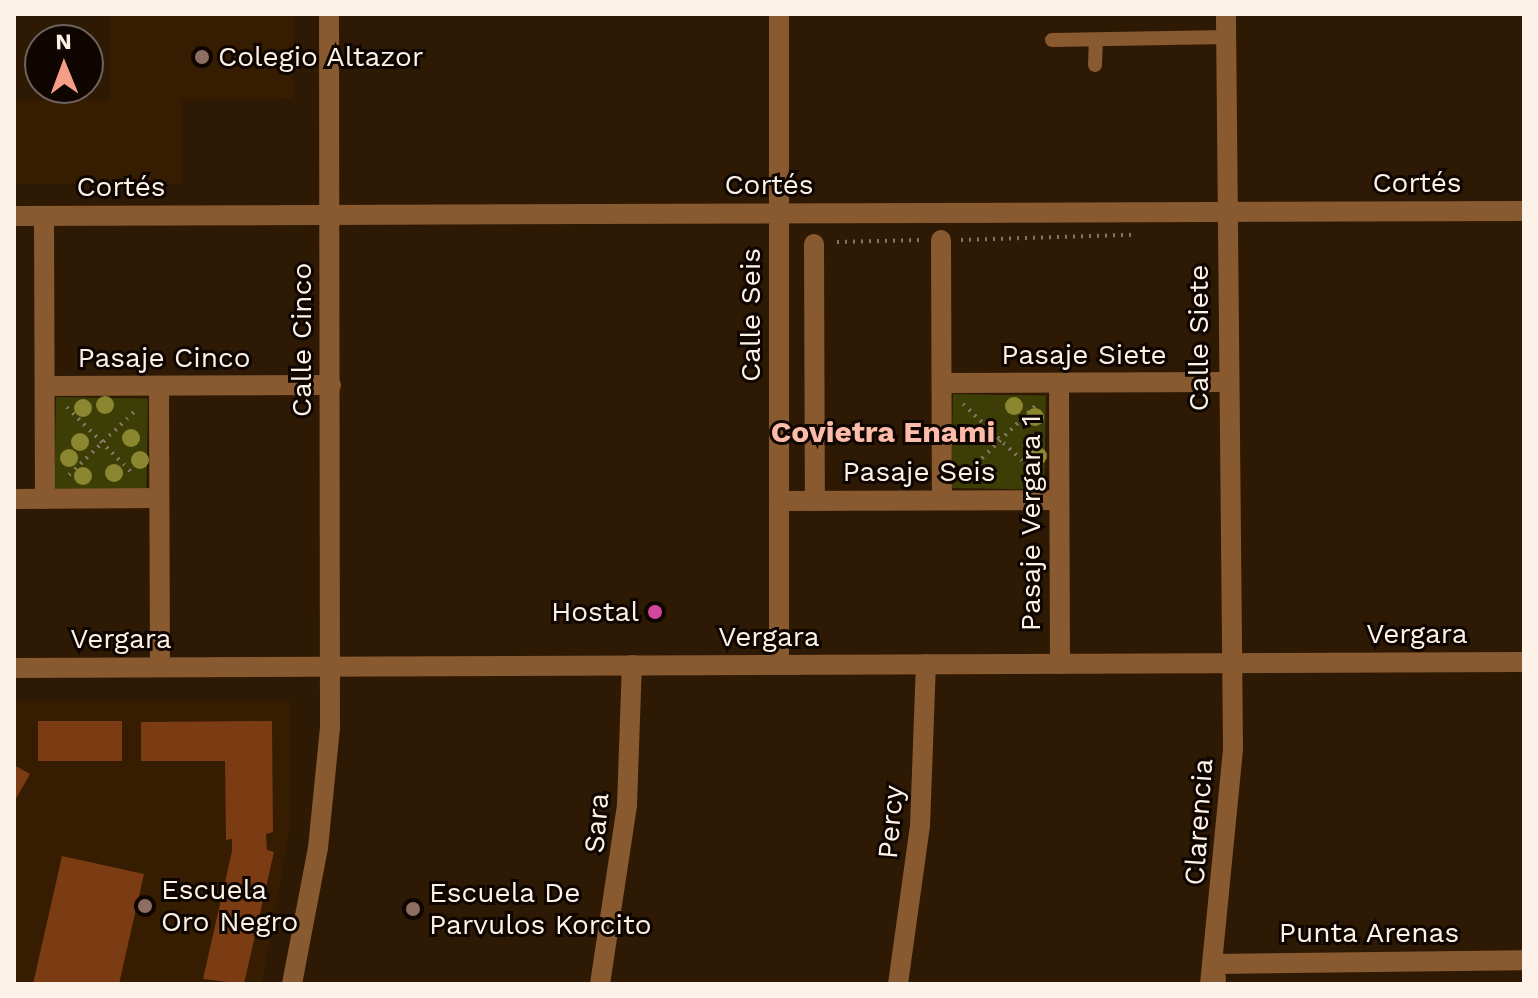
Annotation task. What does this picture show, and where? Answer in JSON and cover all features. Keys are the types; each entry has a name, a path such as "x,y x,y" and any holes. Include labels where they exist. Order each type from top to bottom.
{"street":[{"name":"Calle Cinco","path":"292,984 318,848 331,666 329,14"},
{"name":"Calle Seis","path":"779,14 779,665"},
{"name":"Calle Siete","path":"1226,14 1231,663"},
{"name":"Cortés","path":"14,216 1524,211"},
{"path":"44,216 45,499"},
{"path":"941,240 942,500"},
{"path":"814,244 815,501"},
{"name":"Pasaje Siete","path":"942,383 1227,382"},
{"name":"Pasaje Vergara 1","path":"1059,383 1060,664"},
{"name":"Pasaje Cinco","path":"45,386 331,385"},
{"path":"159,386 160,667"},
{"path":"14,499 159,498"},
{"name":"Pasaje Seis","path":"779,501 1059,500"},
{"name":"Vergara","path":"14,668 1524,662"},
{"name":"Clarencia","path":"1213,977 1231,797 1231,663"},
{"name":"Percy","path":"898,984 920,826 926,664"},
{"name":"Sara","path":"600,984 627,805 632,665"},
{"name":"Punta Arenas","path":"1213,977 1524,960"}],"lane":[{"path":"1052,40 1226,37"},
{"path":"1095,65 1096,40"}],"path":[{"path":"814,244 1134,238 1136,212"},
{"path":"942,383 1059,500"},
{"path":"942,500 1059,383"},
{"path":"45,386 159,498"},
{"path":"45,499 159,386"}],"shaded area":[{"name":"Colegio Altazor","path":"110,14 293,14 293,99 182,100 183,184 14,184 14,100 24,100 24,104 104,104 104,100 110,100"},
{"path":"953,394 1046,396 1044,490 951,488"},
{"path":"56,397 148,399 146,491 54,489"},
{"name":"Escuela Oro Negro","path":"14,701 290,701 290,828 262,984 14,984"}],"building":[{"path":"38,721 122,721 122,761 38,761"},
{"path":"272,721 273,832 266,834 267,850 274,852 244,984 203,979 232,851 232,839 226,840 225,761 141,761 141,722"},
{"path":"14,765 30,774 14,802"},
{"path":"62,856 144,874 119,984 33,984"}],"place":[{"name":"Colegio Altazor","path":"202,57"},
{"name":"Hostal","path":"655,612"},
{"name":"Escuela Oro Negro","path":"145,906"},
{"name":"Escuela De Parvulos Korcito","path":"413,909"}],"district":[{"name":"Covietra Enami","path":"883,432"}]}
